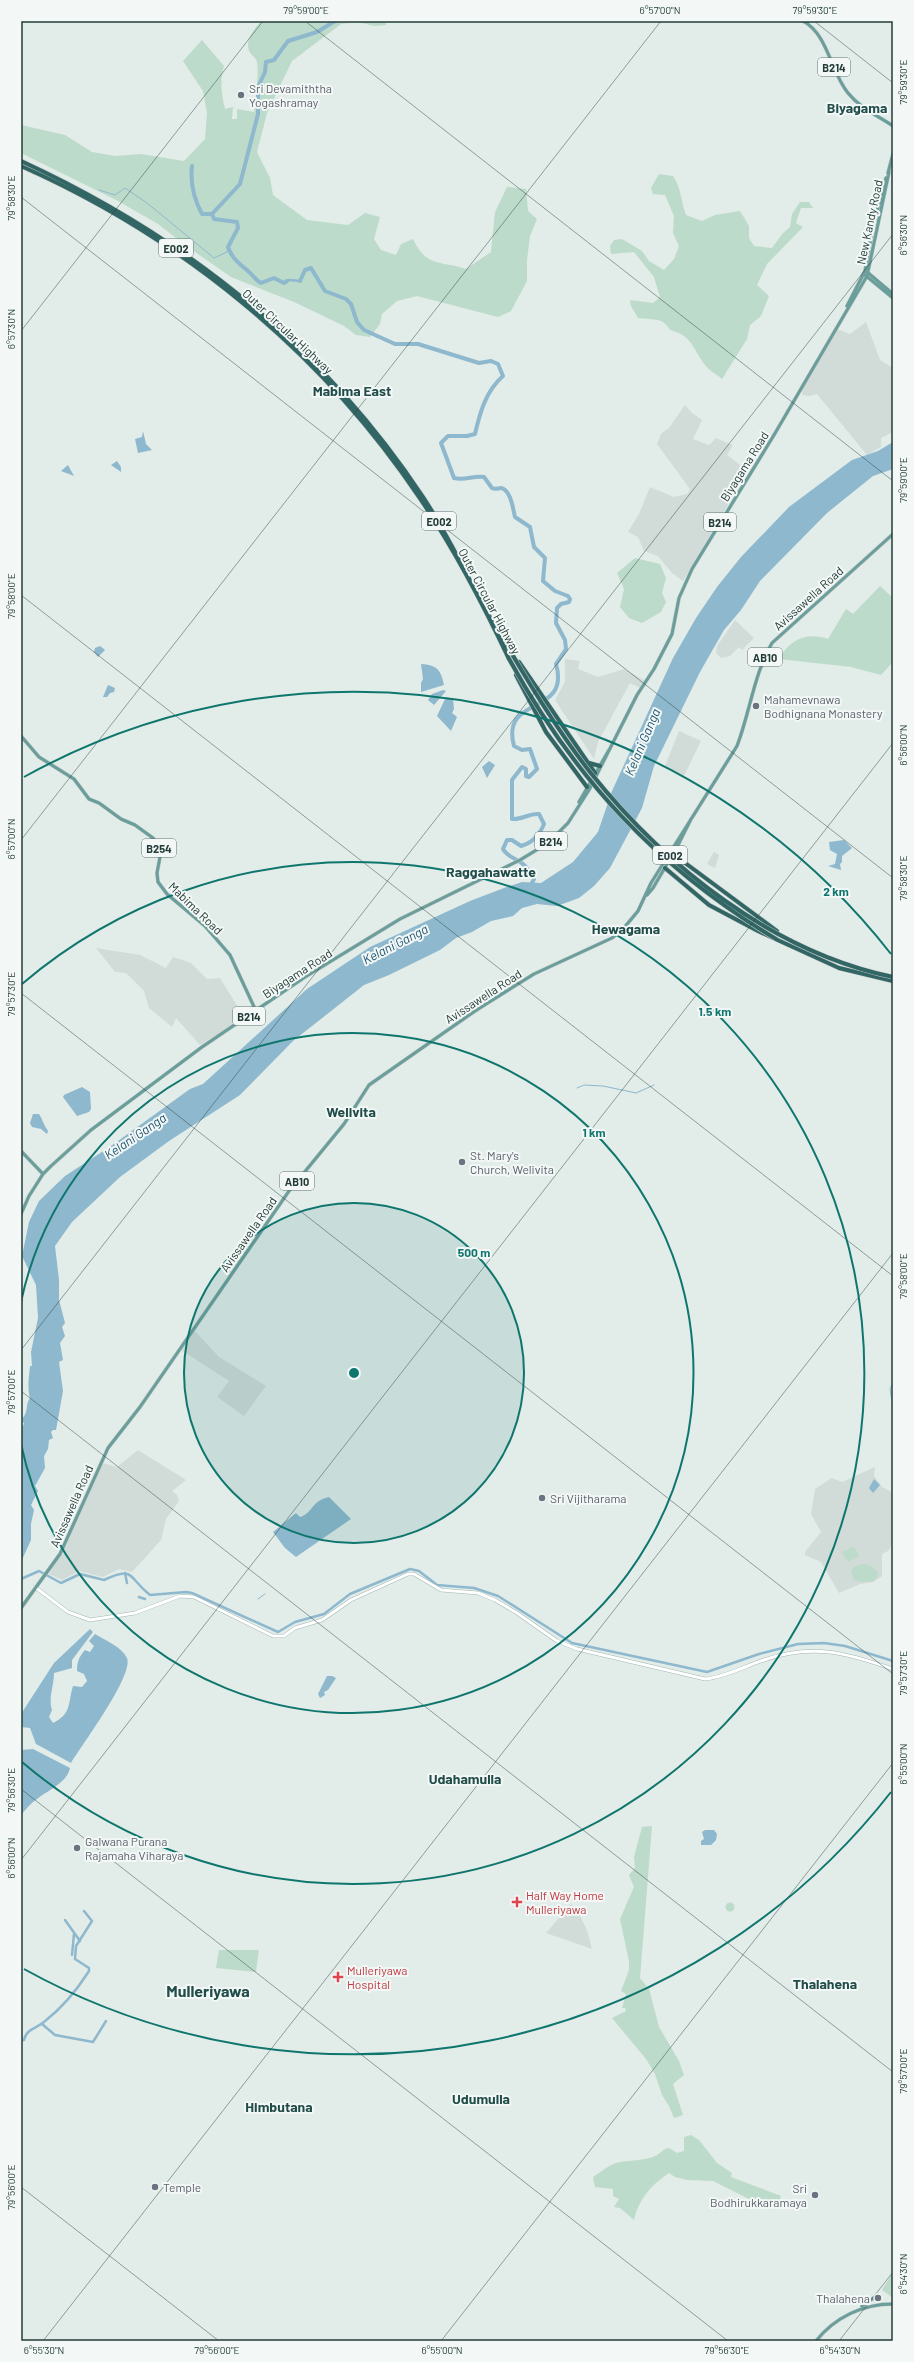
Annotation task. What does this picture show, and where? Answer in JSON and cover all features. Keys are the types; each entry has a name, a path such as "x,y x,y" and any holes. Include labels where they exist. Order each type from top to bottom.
{"highway":[{"name":"Outer Circular Highway","path":"21,161 107,203 157,234 237,292 312,362 395,460 442,532 512,654 566,740 622,810 652,840 695,876 737,908 789,940 842,964 893,976"},
{"name":"Outer Circular Highway","path":"21,166 77,192 154,237 235,295 312,362"},
{"name":"Outer Circular Highway","path":"474,587 508,657 556,736 591,783 648,845 695,885 733,912 776,939 839,968 893,981"},
{"path":"512,654 577,745 595,773"},
{"path":"508,657 537,716 574,772 587,787"},
{"path":"589,763 600,766"},
{"path":"673,854 789,940"},
{"path":"665,868 709,905 776,939"}],"main road":[{"name":"B214","path":"803,21 811,27 819,38 848,94 873,115 893,126"},
{"name":"New Kandy Road","path":"866,273 893,154"},
{"path":"866,273 893,294"},
{"path":"866,273 893,298"},
{"name":"Biyagama Road","path":"21,1214 29,1196 43,1174 79,1141 122,1106 202,1047 305,977 400,919 520,860 548,843 568,823 589,790 637,695 654,669 672,634 679,598 692,569 770,442 866,273"},
{"name":"Avissawella Road","path":"35,1587 51,1567 64,1545 100,1463 114,1438 140,1407 290,1191 344,1124 367,1087 475,1011 518,984 616,935 634,916 646,896 651,883 736,746 744,727 763,661 772,643 893,534"},
{"name":"Mabima Road","path":"21,736 39,757 71,776 89,798 99,803 117,817 135,824 153,838 159,853 156,877 159,885 167,894 205,926 230,955 256,1011"},
{"name":"Biyagama Road","path":"574,813 595,773 614,743"},
{"name":"Avissawella Road","path":"646,896 653,888 665,868 692,817"},
{"path":"21,1151 43,1174"},
{"path":"35,1587 68,1612 90,1620 135,1613 180,1596 194,1597 273,1636 279,1637 295,1628 322,1620 351,1600 408,1574 414,1574 441,1590 478,1593 495,1600 517,1613 557,1641 577,1649 705,1679 716,1678 766,1659 805,1651 836,1652 859,1657 893,1669"},
{"name":"AB10","path":"21,1608 35,1587"},
{"path":"816,2341 834,2324 861,2308 875,2297"},
{"path":"861,2308 893,2304"}],"shaded area":[{"path":"866,322 880,360 893,368 893,432 881,438 881,447 867,455 817,394 810,396 802,395 803,388 837,329 850,334"},
{"path":"685,405 692,413 702,420 693,439 709,445 716,438 733,445 727,455 748,471 683,581 672,573 658,556 644,551 638,537 628,532 639,514 650,487 674,497 687,494 690,489 657,444 661,434 669,428"},
{"path":"735,620 754,638 742,650 739,647 730,656 721,658 716,653 717,646"},
{"path":"565,659 580,661 578,669 598,677 624,669 644,680 640,688 630,683 598,742 594,759 555,700 565,682"},
{"path":"679,731 701,741 683,778 665,766"},
{"path":"714,852 719,855 715,868 707,864"},
{"path":"96,948 140,955 166,968 173,957 191,963 207,979 220,978 244,1017 200,1045 176,1018 172,1027 149,1008 144,991 126,973 115,972"},
{"path":"194,1330 219,1357 266,1386 244,1416 217,1397 229,1381 181,1350"},
{"path":"138,1450 186,1480 172,1491 177,1495 179,1501 166,1519 161,1540 132,1572 119,1569 103,1577 79,1571 62,1580 49,1574 66,1546 102,1463 117,1467"},
{"path":"875,1467 874,1476 882,1487 892,1492 893,1495 893,1544 888,1551 882,1554 882,1576 873,1582 860,1584 839,1593 821,1562 805,1555 805,1552 821,1532 811,1514 815,1489 832,1478 842,1482"},
{"path":"571,1904 577,1910 587,1930 592,1949 546,1933"}],"green space":[{"path":"262,21 386,21 386,25 375,26 357,22 341,24 292,61 267,113 257,152 270,178 273,195 307,220 348,225 365,213 380,217 374,239 381,250 396,255 401,244 413,239 423,255 429,259 435,262 466,269 491,252 495,212 507,187 526,189 528,211 537,219 530,236 527,260 527,281 511,311 498,317 417,296 397,301 382,314 380,324 370,337 356,335 344,326 294,302 231,277 158,224 118,201 21,153 21,125 65,135 92,152 115,156 141,154 184,161 205,139 207,113 203,91 183,61 202,40 224,66 222,82 223,98 225,109 233,107 232,119 237,119 237,109 254,112 258,66 249,51 248,43 253,31"},
{"path":"659,174 673,176 676,180 686,215 702,221 715,215 740,211 749,226 749,238 754,246 772,248 782,234 790,227 792,214 800,202 809,202 813,208 801,208 796,223 803,227 767,264 757,285 769,296 761,316 750,325 747,339 722,379 707,367 688,339 670,330 660,321 638,318 631,306 630,300 653,303 660,297 654,277 634,252 611,254 610,246 614,240 622,239 642,251 649,261 664,270 674,259 679,246 673,233 674,216 665,195 653,194 651,188"},
{"path":"635,558 660,564 666,578 662,593 666,602 661,612 642,623 629,618 620,607 624,589 617,573"},
{"path":"880,586 893,598 893,662 881,675 851,667 779,659 788,646 800,639 813,636 828,639 846,609 853,614"},
{"path":"854,1547 859,1556 848,1562 842,1552"},
{"path":"862,1564 869,1565 877,1571 878,1576 874,1581 862,1582 854,1580 851,1571 853,1567"},
{"path":"652,1826 640,1978 649,1989 659,2027 679,2061 684,2075 673,2084 683,2115 674,2118 662,2095 655,2074 646,2059 612,2018 626,2011 625,2008 622,2008 626,1994 621,1991 629,1970 629,1961 620,1919 634,1887 629,1875 635,1868 634,1857 642,1827"},
{"path":"730,1902 735,1907 730,1912 725,1907"},
{"path":"219,1950 259,1950 256,1972 216,1968"},
{"path":"691,2135 699,2140 717,2163 732,2173 731,2177 781,2196 777,2208 757,2203 713,2181 687,2180 675,2177 669,2173 656,2183 646,2194 639,2206 634,2220 620,2208 614,2207 619,2199 613,2196 613,2189 595,2187 593,2177 609,2166 620,2162 653,2157 669,2148 677,2153 684,2151 684,2137"},
{"path":"893,2272 893,2298 882,2290"}],"water":[{"path":"143,431 146,444 152,450 138,453 135,439 142,437"},
{"name":"Kelani Ganga","path":"893,442 893,469 873,476 827,513 760,581 741,610 724,630 700,672 654,766 642,808 610,868 594,886 579,898 557,906 537,904 522,908 513,916 491,921 472,932 456,938 440,950 389,975 364,985 293,1041 240,1095 169,1141 120,1177 72,1222 55,1246 59,1280 59,1300 65,1323 62,1327 65,1336 60,1343 63,1360 59,1362 63,1391 56,1430 51,1432 53,1438 49,1440 48,1449 44,1456 45,1468 35,1486 38,1491 31,1505 34,1510 31,1524 31,1540 21,1562 21,1429 24,1424 22,1419 26,1413 30,1398 28,1382 30,1366 32,1366 31,1352 38,1318 36,1285 22,1256 29,1222 39,1201 65,1176 111,1146 190,1089 203,1084 307,989 370,947 470,901 504,888 522,882 541,883 573,862 598,832 612,791 673,658 696,618 717,587 741,557 789,507 852,460 878,451"},
{"path":"117,461 121,467 121,472 111,465"},
{"path":"68,465 69,467 74,476 61,471"},
{"path":"100,646 105,650 98,657 94,652 95,648"},
{"path":"421,664 435,667 440,672 444,685 421,692 421,683 423,679"},
{"path":"108,685 115,688 114,692 110,693 107,697 103,697"},
{"path":"443,690 446,691 434,705 428,700 432,694"},
{"path":"446,697 453,699 454,709 452,713 457,717 451,731 437,716"},
{"path":"489,761 495,765 487,778 482,767"},
{"path":"844,840 852,848 842,856 842,862 840,864 841,870 828,866 835,864 837,854 830,850 829,842"},
{"path":"82,1087 90,1092 91,1109 89,1112 77,1116 63,1097 64,1095"},
{"path":"33,1114 39,1114 48,1131 47,1134 41,1129 32,1127 30,1123"},
{"path":"874,1479 880,1485 873,1493 869,1488"},
{"path":"329,1497 351,1519 296,1557 285,1548 273,1532 296,1513 300,1517 307,1513 319,1501"},
{"path":"90,1629 93,1632 72,1660 72,1668 54,1673 51,1696 52,1710 49,1717 53,1723 66,1712 73,1686 82,1687 87,1681 84,1674 77,1671 77,1665 85,1650 90,1652 94,1646 89,1641 95,1634 121,1650 127,1658 127,1667 123,1679 106,1710 71,1763 36,1744 30,1728 21,1727 21,1714 54,1663"},
{"path":"327,1676 336,1678 328,1690 324,1692 325,1695 320,1698 318,1694"},
{"path":"33,1749 70,1768 65,1778 61,1782 35,1801 21,1815 21,1750"},
{"path":"705,1830 714,1830 717,1834 716,1840 711,1845 701,1845 701,1841 704,1839 702,1832"}],"waterway":[{"path":"287,281 284,283 274,278 261,283 257,281 251,273 239,264 228,247 238,228 237,222 214,219 212,214 240,184 258,114 258,87 265,72 266,62 274,60 288,41 317,32 335,21"},
{"path":"192,166 192,185 197,203 202,214 212,214"},
{"path":"99,190 115,195 125,188 147,203 214,258 229,251"},
{"path":"300,281 305,270 311,268 325,291 346,299 351,304 357,322 364,330 395,344 418,344 479,363 491,361 498,364 503,376 492,388 484,402 475,434 467,436 448,436 441,443 454,478 462,479 484,477 492,488 501,488 507,492 511,500 515,517 530,527 534,547 545,558 543,581 555,591 568,596 570,599 569,602 561,604 557,608 556,623 565,640 566,649 556,664 558,681 554,692 546,700 525,711 517,719 512,730 514,746 522,750 530,749 537,769 529,777 526,776 526,769 522,767 512,780 512,819 532,814 539,814 544,824 538,835 529,843 521,846 512,840 507,840 503,849 507,854 525,867 534,879 532,883 535,886"},
{"path":"289,280 300,281"},
{"path":"577,1088 584,1085 603,1086 636,1093 654,1085"},
{"path":"893,1383 890,1389 893,1407"},
{"path":"21,1579 39,1571 61,1583 80,1574 104,1580 121,1574 126,1574 134,1579 150,1595 186,1592 192,1593 278,1632 295,1622 324,1614 350,1594 410,1569 419,1571 437,1585 474,1588 498,1596 572,1643 707,1672 759,1654 798,1644 824,1643 845,1646 893,1661"},
{"path":"125,1573 127,1583"},
{"path":"258,1599 265,1594"},
{"path":"139,1597 145,1599"},
{"path":"21,2040 24,2040 29,2031 51,2017 63,2005 89,1971 89,1968 75,1959 76,1946 92,1921 84,1911"},
{"path":"65,1920 80,1941"},
{"path":"72,1955 74,1934"},
{"path":"42,2024 55,2035 93,2042 106,2021"}],"place":[{"name":"Sri Devamiththa Yogashramay","path":"241,95"},
{"name":"Mahamevnawa Bodhignana Monastery","path":"756,706"},
{"name":"St. Mary's Church, Welivita","path":"462,1162"},
{"name":"Sri Vijitharama","path":"542,1498"},
{"name":"Galwana Purana Rajamaha Viharaya","path":"77,1848"},
{"name":"Half Way Home Mulleriyawa","path":"517,1902"},
{"name":"Mulleriyawa Hospital","path":"338,1977"},
{"name":"Temple","path":"155,2187"},
{"name":"Sri Bodhirukkaramaya","path":"815,2195"},
{"name":"Thalahena","path":"878,2298"}],"district":[{"name":"Biyagama","path":"857,107"},
{"name":"Mabima East","path":"352,390"},
{"name":"Raggahawatte","path":"491,871"},
{"name":"Hewagama","path":"626,928"},
{"name":"Welivita","path":"351,1111"},
{"name":"Udahamulla","path":"465,1778"},
{"name":"Thalahena","path":"825,1983"},
{"name":"Mulleriyawa","path":"208,1990"},
{"name":"Udumulla","path":"481,2098"},
{"name":"Himbutana","path":"279,2106"}]}
